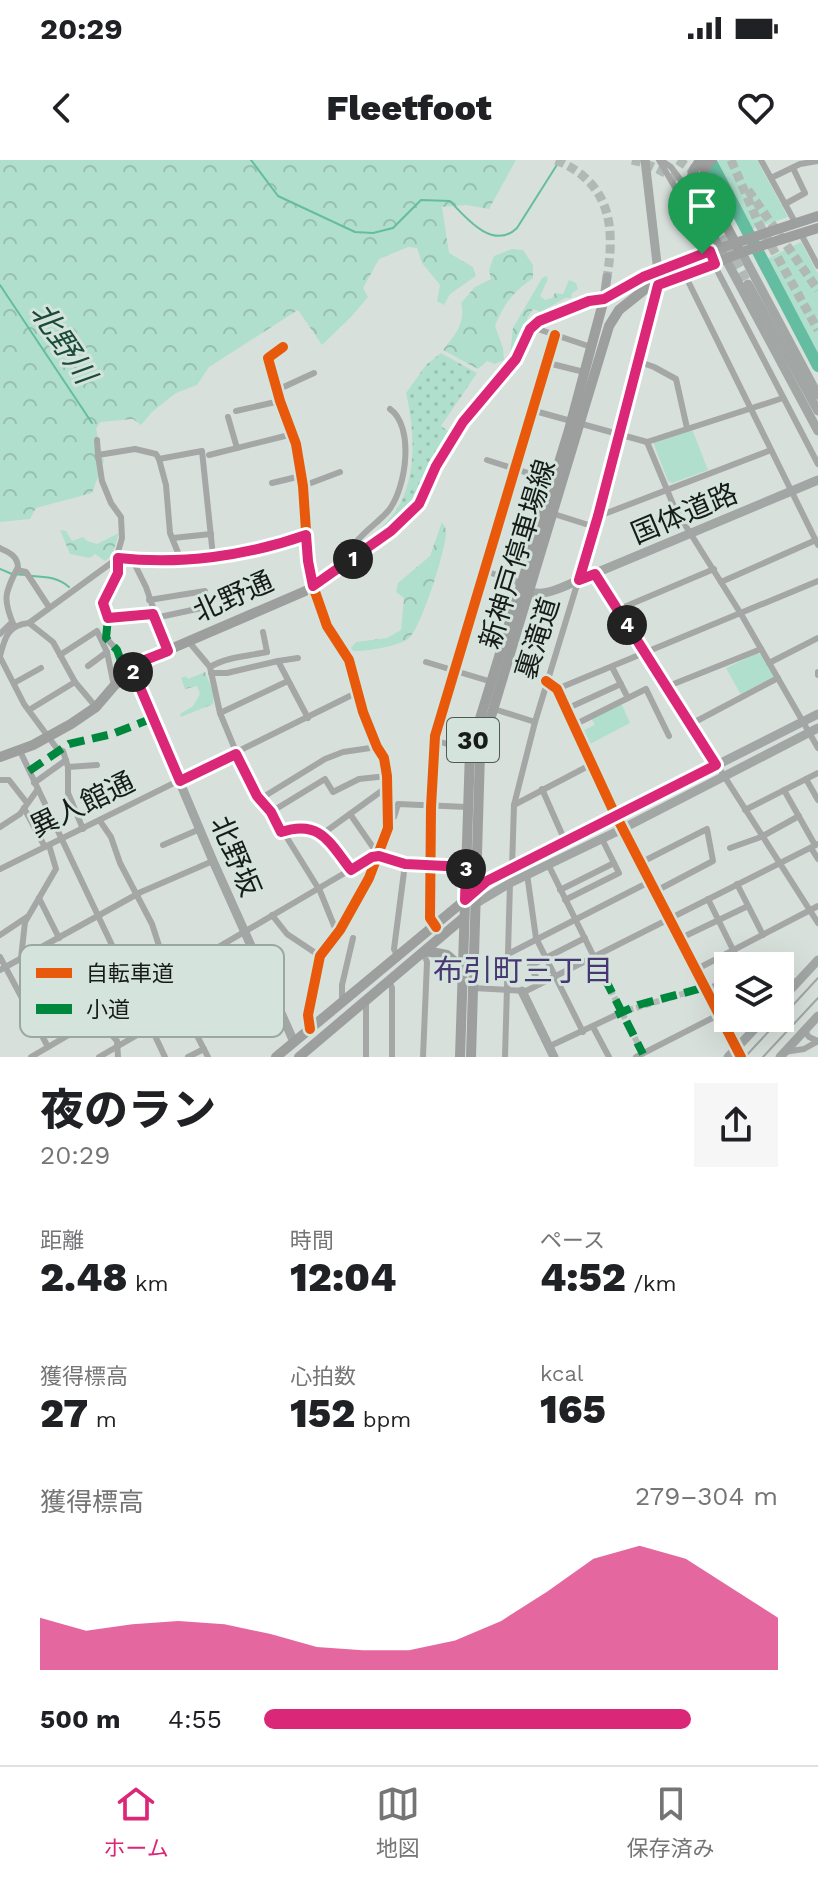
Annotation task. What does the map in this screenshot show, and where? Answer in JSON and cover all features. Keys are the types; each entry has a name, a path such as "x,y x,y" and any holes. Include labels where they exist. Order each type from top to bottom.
{"main road":[{"path":"704,162 692,173 691,194 715,250"},
{"path":"704,162 704,184 742,247"},
{"path":"798,229 818,216"},
{"path":"532,327 556,313 604,299 643,277 715,250 742,247 798,229 818,228"},
{"path":"604,299 613,318 630,300 658,285 720,262 742,247"},
{"name":"新神戸停車場線","path":"471,1057 470,902 466,867 470,751 554,514 577,423 584,372 604,299"},
{"name":"新神戸停車場線","path":"460,1057 463,919 477,888 480,753 553,481 577,423 613,318"},
{"name":"北野通","path":"0,757 48,737 96,707 114,686 145,660 313,586 391,531 419,504 436,466 463,422 516,359 532,327"},
{"path":"276,1057 342,1001 470,902"},
{"path":"301,1056 463,919"},
{"path":"423,953 447,955 461,967"}],"street":[{"path":"645,160 658,272"},
{"path":"660,160 671,167 691,194"},
{"path":"660,160 715,250 783,398 818,464"},
{"path":"761,160 818,266"},
{"path":"771,178 818,161"},
{"path":"785,204 805,193 793,168"},
{"path":"742,247 818,395"},
{"path":"720,262 818,431"},
{"path":"685,275 817,542 721,582"},
{"path":"604,299 607,277"},
{"path":"748,284 818,411"},
{"name":"裏滝道","path":"512,868 514,805 546,681 595,527 658,285"},
{"path":"532,327 591,347"},
{"path":"436,927 430,918 434,740 535,411 555,335"},
{"path":"283,347 268,358 293,434 303,486 308,561 313,586 327,626 349,660 356,693 384,758 387,776 388,828 379,856 337,933 320,956 308,1015 310,1029"},
{"path":"637,361 676,379 687,428"},
{"path":"548,363 584,372"},
{"path":"277,390 314,373"},
{"path":"535,411 647,442 783,398"},
{"path":"236,411 280,401"},
{"path":"357,556 357,541 391,508 404,476 402,428 397,414 390,409"},
{"path":"228,417 237,448"},
{"path":"159,459 204,455 293,434"},
{"path":"97,440 102,481 121,517 122,538 118,573 103,603 108,618 106,638 129,672"},
{"path":"647,442 675,509 714,569 803,722 814,730 818,748"},
{"path":"98,455 135,449 156,454 166,485 170,533 181,560"},
{"path":"598,516 771,450"},
{"path":"204,455 213,556"},
{"path":"487,460 553,481"},
{"path":"303,486 340,472"},
{"path":"272,483 301,476"},
{"name":"国体道路","path":"526,590 543,593 595,574 818,480"},
{"path":"554,514 595,527"},
{"path":"173,538 211,534"},
{"path":"0,634 13,624 29,623 118,558 181,560 257,550 306,535"},
{"path":"0,548 16,558 17,570 5,592 6,606 13,624"},
{"path":"132,559 168,651"},
{"path":"617,610 714,569"},
{"path":"17,570 26,572 49,607"},
{"path":"485,571 516,581 526,590"},
{"path":"595,574 818,923"},
{"path":"557,689 818,581"},
{"path":"108,618 154,616 206,607 205,591 149,600"},
{"path":"29,623 53,642 75,682 96,707"},
{"path":"13,624 0,656 29,710 58,750 63,751 67,764 68,793 83,829"},
{"path":"60,655 94,631 105,644 114,686"},
{"path":"263,632 267,663"},
{"path":"769,663 818,638"},
{"path":"189,642 210,670 220,713 236,754 260,799 318,888 337,933"},
{"path":"666,687 761,649"},
{"path":"88,666 107,652"},
{"path":"210,670 222,660 236,660 267,652"},
{"path":"210,670 227,673 298,658"},
{"path":"278,661 308,718"},
{"path":"426,662 492,682"},
{"path":"612,667 628,698"},
{"path":"14,683 41,668"},
{"name":"北野坂","path":"129,672 180,781 250,945"},
{"path":"691,724 778,678"},
{"path":"220,713 288,681"},
{"path":"546,681 557,689 616,814 714,1003"},
{"path":"29,710 75,682"},
{"path":"566,709 621,684"},
{"path":"574,725 646,689 669,736"},
{"name":"異人館通","path":"0,869 356,693"},
{"path":"494,709 535,722"},
{"path":"477,888 616,814 818,714"},
{"path":"470,902 624,828 814,730"},
{"path":"434,740 470,751"},
{"path":"260,799 325,759 343,752 377,747"},
{"path":"20,751 112,945"},
{"path":"0,827 20,814 36,786 67,764 97,765"},
{"path":"514,805 592,764"},
{"path":"745,810 818,773"},
{"path":"271,812 325,779 333,792 359,779 387,776"},
{"path":"806,779 818,800"},
{"path":"0,780 9,780 26,806 56,869 27,917 23,945"},
{"path":"321,835 387,787"},
{"path":"542,789 565,841"},
{"path":"784,790 815,846 818,859"},
{"path":"387,821 394,817 398,804 467,807"},
{"path":"350,814 379,856"},
{"path":"730,848 761,837 799,816"},
{"path":"100,821 111,837 159,945"},
{"path":"281,832 302,826 321,835 351,870"},
{"path":"163,845 200,829"},
{"path":"642,862 707,829 713,861 656,891"},
{"path":"565,900 619,873 602,839"},
{"path":"472,988 522,991 540,984 815,846"},
{"path":"221,945 372,857 379,856 405,864 466,867"},
{"path":"47,945 135,895 213,861"},
{"path":"560,890 614,863"},
{"path":"398,958 394,949 405,864"},
{"path":"548,864 594,957"},
{"path":"527,874 536,938 583,1032"},
{"path":"510,953 651,881"},
{"path":"505,1057 510,883"},
{"path":"737,884 763,935"},
{"path":"39,898 59,938"},
{"path":"708,899 734,950"},
{"path":"681,938 748,906"},
{"path":"697,969 818,906"},
{"path":"272,915 287,934 320,956"},
{"path":"0,935 27,917"},
{"path":"342,1001 342,985 353,938"},
{"path":"540,984 530,966 585,938"},
{"path":"423,953 427,962 423,1057"},
{"path":"0,957 20,998"},
{"path":"794,986 818,960"},
{"path":"389,981 392,988 392,1057"},
{"path":"794,982 799,981"},
{"path":"707,990 714,986"},
{"path":"522,991 554,1057"},
{"path":"366,1002 366,1057"},
{"path":"548,1047 616,1015"},
{"path":"782,1055 818,1016"},
{"path":"641,1056 714,1017"},
{"name":"北野坂","path":"284,1021 301,1056"},
{"path":"593,1027 609,1057"},
{"path":"804,1030 809,1037 818,1041"},
{"path":"729,1032 739,1053"},
{"path":"728,1057 739,1053 755,1032"},
{"path":"42,1037 48,1047"},
{"path":"31,1057 65,1037"},
{"path":"113,1037 117,1041 118,1057"},
{"path":"99,1057 132,1037"},
{"path":"156,1037 165,1057"},
{"path":"198,1037 208,1057"},
{"path":"782,1055 818,1041"},
{"path":"188,1057 204,1049"}],"green space":[{"path":"0,160 516,160 489,209 466,205 442,207 449,253 473,267 476,276 450,294 444,305 437,301 440,285 422,263 417,248 408,247 379,259 363,288 368,297 322,345 298,310 209,367 197,385 176,393 141,425 133,419 100,422 96,429 104,461 92,493 36,508 30,519 0,522"},
{"path":"719,160 757,160 788,217 751,229 716,164"},
{"path":"801,242 818,274 818,356 767,259"},
{"path":"512,249 523,250 533,265 533,278 510,299 495,326 504,360 495,364 487,361 478,369 443,350 461,323 461,303 475,287 491,279 489,270 494,256"},
{"path":"546,276 548,279 540,296 545,300 555,293 563,294 569,280 576,283 578,289 571,298 565,298 541,312 533,309 527,319 530,323 514,353 510,354 513,328"},
{"path":"441,353 477,373 441,426 451,433 411,504 367,543 393,515 407,487 412,440 406,393 426,365"},
{"path":"692,429 708,470 672,483 668,481 653,442"},
{"path":"442,522 446,534 441,556 432,590 413,633 397,644 353,651 351,648 356,642 387,638 401,630 404,598 396,592 398,583 430,556"},
{"path":"60,530 66,531 72,541 83,537 97,544 119,533 112,555 105,561 95,554 90,558 70,554"},
{"path":"758,653 763,656 774,677 741,695 726,668"},
{"path":"205,672 214,694 213,704 181,717 180,714 193,706 200,694 197,686 185,689 181,678 186,676 188,679"},
{"path":"621,703 630,723 588,745 582,731 595,725 591,718"}],"waterway":[{"path":"251,160 278,196 355,232 373,233 393,228 421,200 450,201 480,230 499,236 517,228 560,160"},
{"path":"710,160 818,366"},
{"name":"北野川","path":"0,285 92,423"},
{"path":"0,569 26,575"},
{"path":"32,576 56,579 69,587"}],"tunnel":[{"path":"556,160 588,180 605,207 610,239 607,277"},
{"path":"632,160 654,167 673,178 704,208 748,284"},
{"path":"678,160 695,172 706,187"},
{"path":"731,160 758,222 818,330"},
{"path":"748,190 818,290"},
{"path":"594,957 643,1054"},
{"path":"619,1013 706,987"}],"railway":[{"path":"745,1057 818,978"},
{"path":"763,1057 818,998"}],"marked path":[{"path":"118,558 118,573 103,603 108,618 106,638 117,650 125,672"},
{"path":"29,771 69,744 112,734 148,720"},
{"path":"594,957 643,1054"},
{"path":"616,1015 638,1005 706,987"}],"cycle path":[{"path":"436,927 430,918 435,736 555,335"},
{"path":"283,347 268,358 296,444 313,586 327,626 349,660 363,712 384,758 387,776 388,828 369,878 340,930 320,956 308,1015 310,1029"},
{"path":"546,681 557,689 612,808 741,1057"}],"district":[{"name":"布引町三丁目","path":"523,971"}],"route":[{"path":"710,251 715,264 658,285 579,580 595,574 716,765 481,884 465,900 466,867 405,864 379,856 351,870 313,829 302,826 281,832 271,812 257,796 236,754 180,781 133,671 145,660 168,651 153,614 108,618 103,603 118,573 118,558 181,560 257,550 306,535 313,586 391,531 419,504 436,466 463,422 516,359 530,329 539,321 589,301 604,299 643,277 702,254 710,251"}]}
